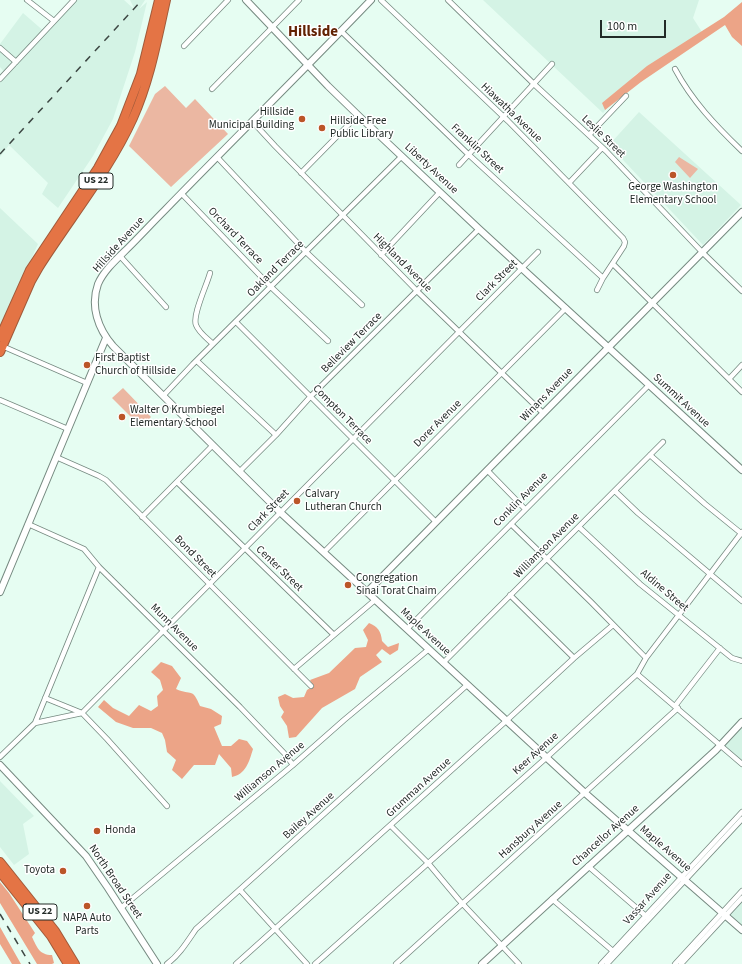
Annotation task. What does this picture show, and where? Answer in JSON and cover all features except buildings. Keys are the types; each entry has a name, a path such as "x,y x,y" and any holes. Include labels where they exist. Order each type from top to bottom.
{"highway":[{"name":"US 22","path":"0,337 30,270 102,162 119,130 141,74 159,0"},
{"name":"US 22","path":"1,349 39,267 101,174 130,125 147,80 166,0"},
{"name":"US 22","path":"0,862 55,931 75,964"},
{"name":"US 22","path":"0,872 51,936 68,964"}],"street":[{"path":"27,0 54,21"},
{"path":"0,79 74,0"},
{"path":"184,46 228,0"},
{"name":"Liberty Avenue","path":"246,0 358,115 479,229 608,347"},
{"path":"212,90 298,0"},
{"name":"Hillside Avenue","path":"106,338 96,316 95,297 101,278 120,256 370,0"},
{"name":"Hiawatha Avenue","path":"381,0 503,117 623,238 625,242 624,246 613,264"},
{"name":"Leslie Street","path":"448,0 589,135 742,292"},
{"name":"Franklin Street","path":"341,31 468,154 603,278"},
{"path":"0,48 16,62"},
{"path":"459,165 552,64"},
{"path":"675,69 698,105 722,132 742,151"},
{"path":"589,135 626,96"},
{"path":"301,173 358,115"},
{"name":"Highland Avenue","path":"252,121 381,255 543,413"},
{"path":"569,183 602,148"},
{"name":"Oakland Terrace","path":"163,396 213,344 402,156"},
{"path":"217,157 306,252 362,306"},
{"path":"381,255 440,192"},
{"name":"Orchard Terrace","path":"181,193 271,287 328,341"},
{"name":"Winans Avenue","path":"367,592 702,252 741,215"},
{"name":"Belleview Terrace","path":"240,472 311,396 479,229"},
{"name":"Clark Street","path":"82,713 538,252"},
{"path":"120,256 166,307"},
{"path":"597,290 613,264 742,392"},
{"path":"210,273 195,319 199,330 213,344"},
{"name":"Dorer Avenue","path":"324,552 566,308"},
{"name":"Compton Terrace","path":"236,322 436,522"},
{"path":"0,592 106,338"},
{"name":"Maple Avenue","path":"106,338 281,513 546,758 742,930"},
{"name":"Summit Avenue","path":"608,347 742,470"},
{"path":"1,349 87,383"},
{"path":"197,361 276,435"},
{"path":"729,379 742,365"},
{"name":"Conklin Avenue","path":"407,629 649,385"},
{"path":"0,400 68,429"},
{"name":"Williamson Avenue","path":"443,663 664,442"},
{"path":"142,517 213,446"},
{"path":"650,455 705,504 742,533"},
{"name":"Bond Street","path":"56,457 101,477 311,686"},
{"path":"487,470 525,509"},
{"name":"Center Street","path":"177,482 334,635"},
{"path":"615,491 638,513 742,601"},
{"name":"Munn Avenue","path":"28,524 84,549 99,567 273,741 293,765"},
{"path":"511,524 646,658"},
{"name":"Aldine Street","path":"578,527 640,584 732,658 742,661"},
{"name":"Keer Avenue","path":"315,964 638,674 646,658 742,533"},
{"path":"0,757 35,723 99,567"},
{"path":"510,595 574,658"},
{"path":"294,669 375,600"},
{"name":"Grumman Avenue","path":"236,964 574,658 613,625"},
{"name":"Hansbury Avenue","path":"396,964 585,793 677,707 720,648"},
{"name":"Williamson Avenue","path":"121,908 293,765 429,649"},
{"path":"638,674 742,764"},
{"name":"Bailey Avenue","path":"167,964 176,958 182,951 196,929 467,685"},
{"path":"45,698 82,713 108,739 167,806"},
{"path":"35,723 82,713"},
{"name":"Chancellor Avenue","path":"482,964 721,745 742,722"},
{"name":"North Broad Street","path":"0,765 86,856 157,964"},
{"name":"Vassar Avenue","path":"726,833 742,812"},
{"name":"Vassar Avenue","path":"600,964 615,952 648,918 683,878 726,833 742,819"},
{"path":"390,826 428,863 463,904 519,964"},
{"path":"588,866 648,918"},
{"path":"240,890 307,964"},
{"path":"678,963 724,914 742,891"},
{"path":"724,914 742,898"},
{"path":"552,899 615,952"},
{"name":"Vassar Avenue","path":"607,964 615,952"}],"shaded area":[{"path":"76,0 124,0 135,10 130,0 145,0 139,9 147,2 135,52 113,119 93,156 58,208 42,194 48,183 9,145 0,157 0,82 7,75 0,67 0,44 23,13 46,33"},
{"path":"483,0 699,0 693,18 702,32 635,75 603,113"},
{"path":"742,2 742,46 732,37 725,25 641,82 605,110 602,103 647,66 724,17"},
{"path":"165,86 186,108 195,99 228,134 171,187 129,146 155,94"},
{"name":"George Washington Elementary School","path":"639,112 741,205 703,245 609,145"},
{"path":"679,157 698,169 690,178 675,162"},
{"path":"0,208 38,244 0,328"},
{"path":"123,388 151,417 141,427 112,398"},
{"path":"369,623 375,626 381,635 382,641 388,647 399,643 398,650 390,655 382,649 376,655 382,662 360,677 355,689 322,708 296,737 289,738 287,726 281,717 284,712 280,706 278,697 285,694 293,698 304,697 307,690 313,686 310,680 329,673 355,648 366,647 368,640 363,630"},
{"path":"161,662 172,666 181,678 176,689 193,694 200,706 211,709 222,716 221,724 214,727 222,746 231,746 239,739 247,741 253,749 246,767 241,773 232,777 231,768 219,754 215,765 194,765 182,779 172,770 176,760 167,752 162,733 151,728 133,728 116,722 98,707 104,700 113,708 129,716 139,705 151,711 158,706 157,696 163,690 160,680 151,672"},
{"path":"742,723 742,763 740,766 719,748"},
{"path":"0,781 34,816 23,824 29,854 14,865 0,847"},
{"path":"0,882 35,933 32,937 37,947 44,954 52,955 54,963 37,964 0,903"},
{"path":"742,897 742,930 725,916"},
{"path":"0,927 21,964 12,964 0,944"}],"railway":[{"path":"0,154 142,0"},
{"path":"0,914 30,964"}],"place":[{"name":"Hillside Municipal Building","path":"302,119"},
{"name":"Hillside Free Public Library","path":"322,128"},
{"name":"George Washington Elementary School","path":"673,175"},
{"name":"First Baptist Church of Hillside","path":"87,365"},
{"name":"Walter O Krumbiegel Elementary School","path":"122,417"},
{"name":"Calvary Lutheran Church","path":"297,501"},
{"name":"Congregation Sinai Torat Chaim","path":"348,585"},
{"name":"Honda","path":"97,831"},
{"name":"Toyota","path":"63,871"},
{"name":"NAPA Auto Parts","path":"87,906"}],"district":[{"name":"Hillside","path":"313,33"}]}
